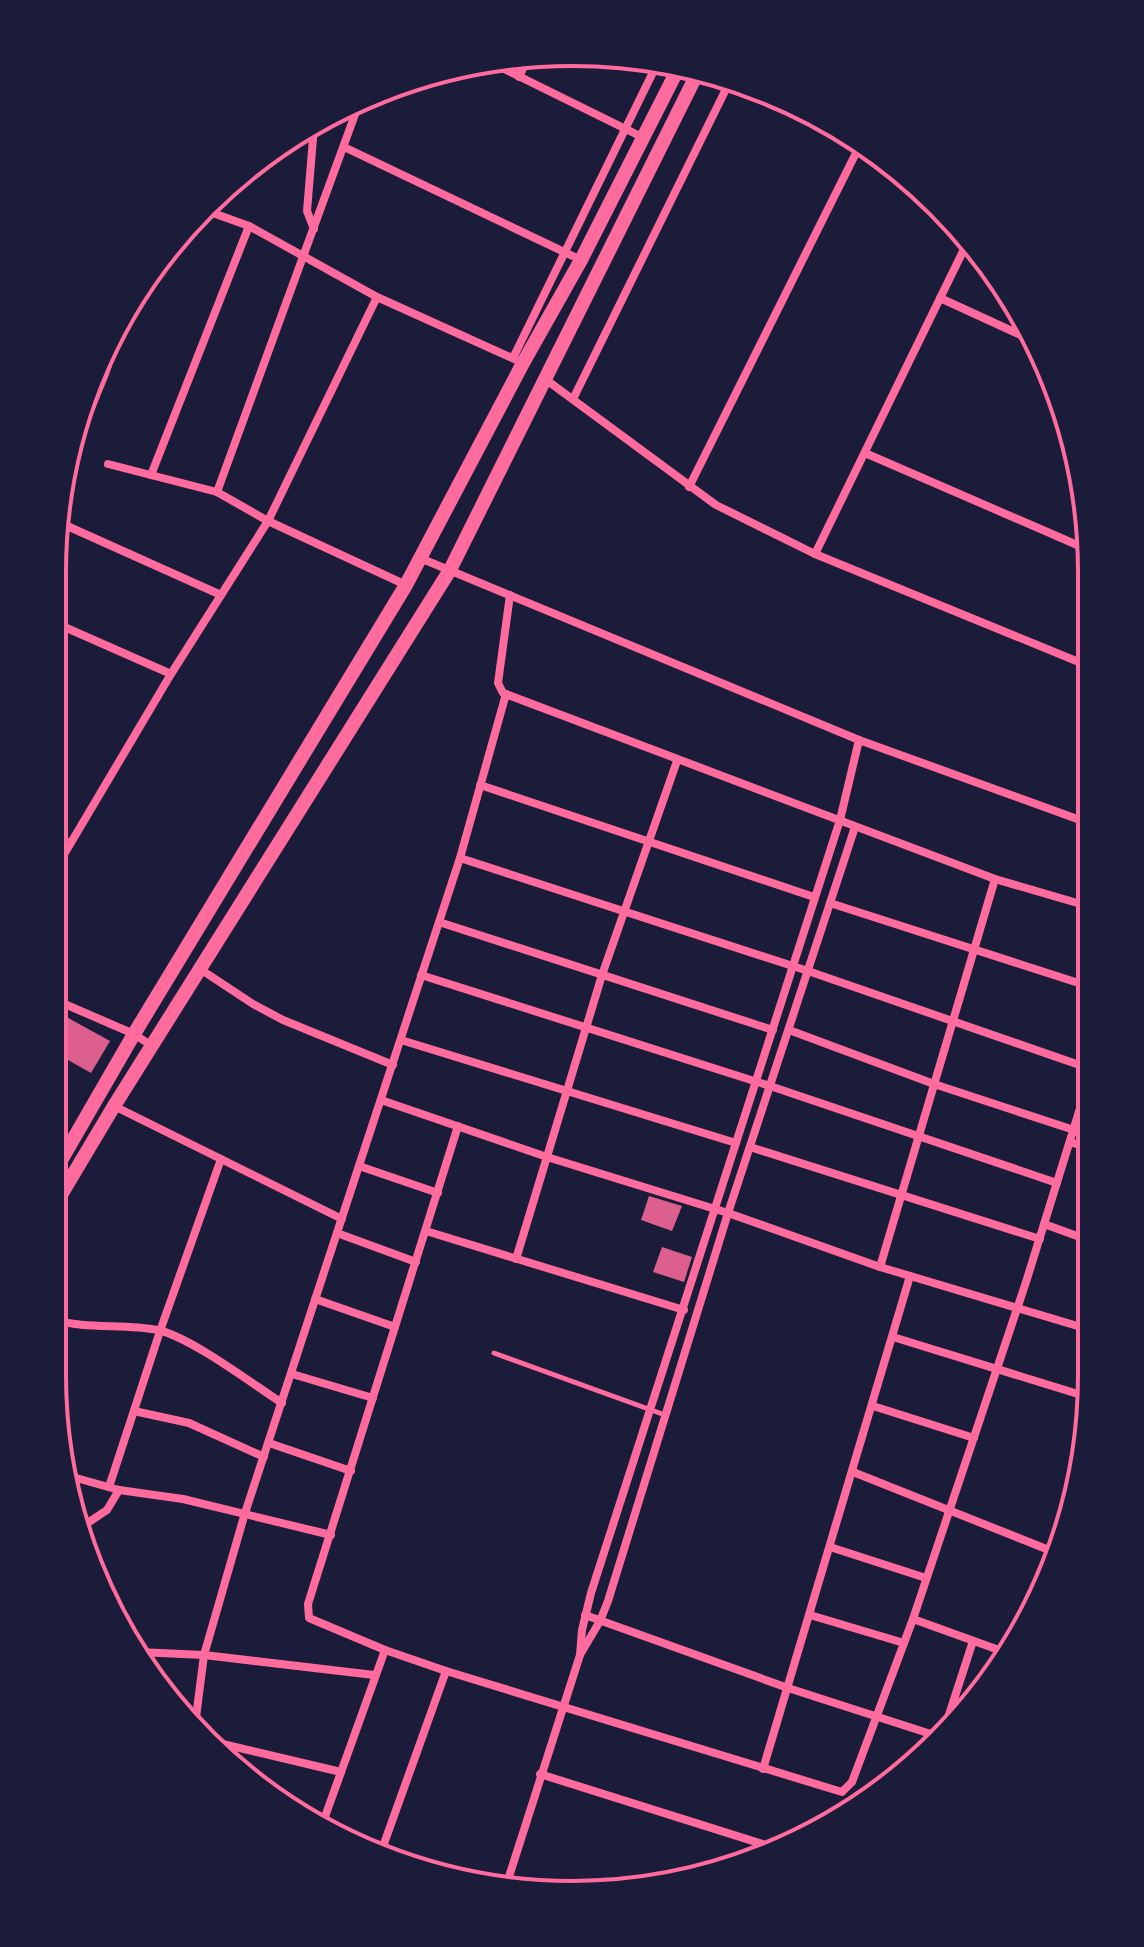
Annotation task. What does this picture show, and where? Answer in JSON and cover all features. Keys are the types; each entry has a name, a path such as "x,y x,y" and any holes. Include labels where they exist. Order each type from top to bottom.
{"street":[{"path":"519,77 523,68"},
{"path":"506,70 644,138"},
{"path":"66,1152 406,585 518,360 653,73"},
{"path":"518,360 581,260 674,77"},
{"path":"66,1187 450,570 694,81"},
{"path":"573,399 726,90"},
{"path":"217,492 355,115"},
{"path":"313,138 307,211 314,229"},
{"path":"344,147 581,260"},
{"path":"689,487 856,153"},
{"path":"214,214 249,226 377,297 518,360"},
{"path":"151,475 249,226"},
{"path":"815,554 963,251"},
{"path":"66,850 171,674 268,521 377,297"},
{"path":"940,298 1018,334"},
{"path":"545,379 716,505 815,554 1078,662"},
{"path":"865,453 1077,542"},
{"path":"108,464 217,492 268,521 406,585"},
{"path":"68,526 221,595"},
{"path":"420,558 859,740 1078,819"},
{"path":"510,595 498,683 506,694 995,879 1078,903"},
{"path":"66,628 171,674"},
{"path":"196,1714 204,1655 245,1513 460,858 506,694"},
{"path":"509,1877 580,1655 585,1615 840,820 859,740"},
{"path":"516,1259 602,975 677,761"},
{"path":"480,785 814,897"},
{"path":"580,1655 600,1621 728,1213 855,827"},
{"path":"66,841 70,843"},
{"path":"460,858 808,971 1078,1066"},
{"path":"880,1267 995,879"},
{"path":"830,903 1078,983"},
{"path":"439,922 773,1030"},
{"path":"200,969 283,1020 393,1065"},
{"path":"421,975 756,1081 1057,1183"},
{"path":"66,1005 134,1034 152,1046"},
{"path":"789,1030 934,1084 1074,1130"},
{"path":"401,1040 736,1143"},
{"path":"381,1100 547,1157 728,1213 880,1267 1078,1326"},
{"path":"114,1106 342,1219"},
{"path":"458,1126 308,1604 309,1618 385,1650 446,1671 842,1792 852,1782 913,1619 1018,1308 1078,1116"},
{"path":"1070,1142 1078,1145"},
{"path":"750,1147 1040,1239"},
{"path":"88,1523 107,1510 134,1411 221,1159"},
{"path":"359,1166 438,1193"},
{"path":"1044,1224 1078,1236"},
{"path":"426,1231 684,1310"},
{"path":"337,1233 416,1262"},
{"path":"763,1769 910,1276"},
{"path":"315,1299 395,1327"},
{"path":"66,1322 160,1331 184,1341 282,1403"},
{"path":"893,1337 1077,1394"},
{"path":"671,1348 684,1353"},
{"path":"292,1374 373,1398"},
{"path":"873,1406 974,1438"},
{"path":"134,1411 189,1423 264,1457"},
{"path":"269,1443 351,1471"},
{"path":"853,1472 1047,1549"},
{"path":"77,1478 114,1488 183,1499 331,1535"},
{"path":"830,1547 926,1578"},
{"path":"585,1615 788,1688 930,1733"},
{"path":"810,1615 904,1643"},
{"path":"913,1619 997,1649"},
{"path":"950,1711 973,1641"},
{"path":"325,1816 385,1650"},
{"path":"149,1652 204,1655 374,1675"},
{"path":"384,1844 446,1671"},
{"path":"227,1745 341,1772"},
{"path":"540,1774 761,1844"}],"lane":[{"path":"494,1353 665,1415"}],"building":[{"path":"66,1017 110,1041 91,1073 66,1059"},
{"path":"649,1196 682,1206 672,1231 641,1220"},
{"path":"662,1247 692,1257 684,1282 653,1272"}]}
